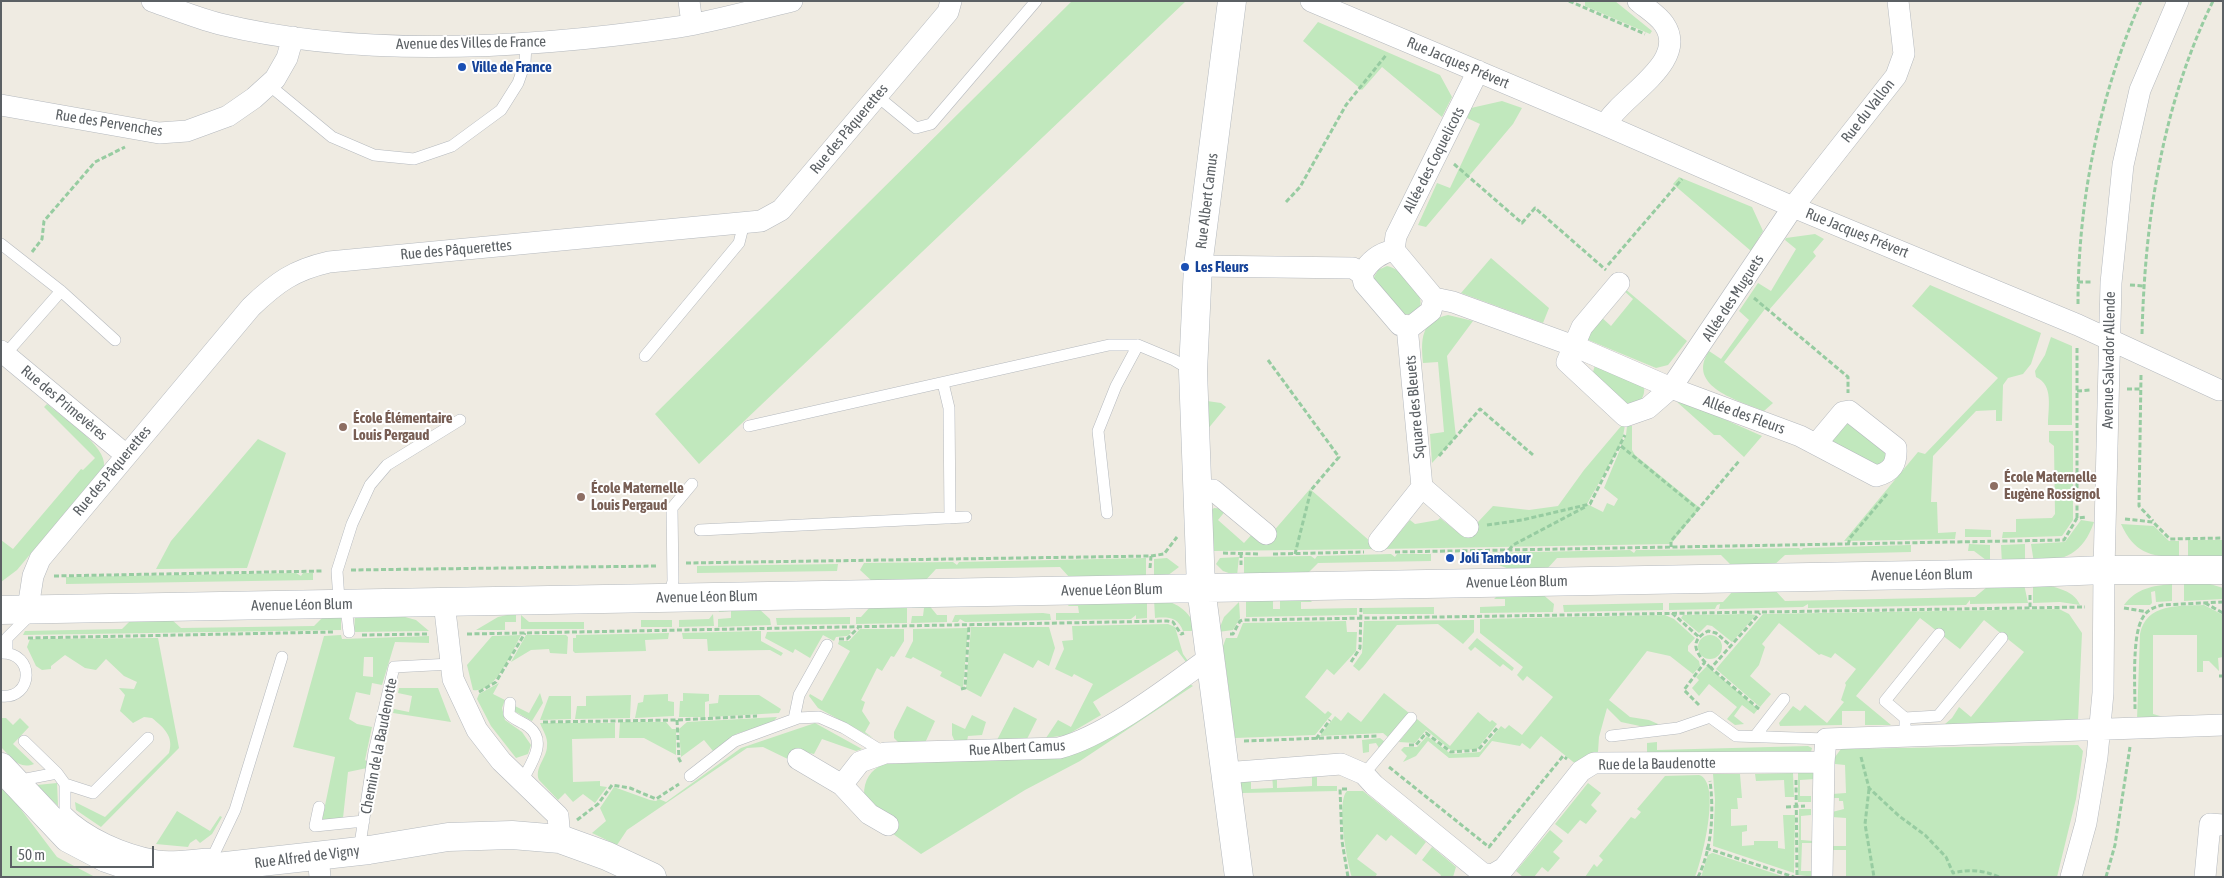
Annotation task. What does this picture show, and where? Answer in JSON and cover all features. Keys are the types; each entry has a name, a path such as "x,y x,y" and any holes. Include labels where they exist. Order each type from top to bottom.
{"street":[{"name":"Avenue des Villes de France","path":"152,1 220,24 310,40 432,46 526,44 692,24 792,1"},
{"path":"689,1 692,24"},
{"name":"Rue des Pâquerettes","path":"33,608 33,576 40,559 251,307 275,284 304,268 329,262 761,220 781,210 948,12 951,1"},
{"name":"Rue Albert Camus","path":"1232,1 1198,266 1192,371 1201,588 1239,877"},
{"name":"Rue Jacques Prévert","path":"1311,1 1605,125 1793,207 2078,325 2142,356 2221,387"},
{"path":"1605,125 1614,111 1661,67 1669,54 1665,24 1638,1"},
{"name":"Rue du Vallon","path":"1793,207 1896,76 1904,54 1898,1"},
{"name":"Avenue Salvador Allende","path":"2071,877 2086,823 2101,729 2109,341 2113,248 2123,165 2140,90 2178,1"},
{"name":"Rue des Pervenches","path":"1,105 159,133 188,131 228,116 269,85 288,58 293,37"},
{"name":"Allée des Coquelicots","path":"1394,250 1396,236 1478,71"},
{"name":"Allée des Muguets","path":"1671,388 1793,207"},
{"path":"1394,250 1434,298 1431,311 1412,326 1400,325 1364,283 1362,274 1366,266 1382,252 1394,250"},
{"path":"1198,266 1353,268 1362,274"},
{"path":"1612,276 1582,328 1567,362 1625,416 1648,408 1671,388"},
{"name":"Allée des Fleurs","path":"1434,298 1453,302 1574,346 1671,388 1817,443 1876,476 1886,474"},
{"name":"Square des Bleuets","path":"1407,326 1421,477"},
{"name":"Rue des Primevères","path":"3,354 126,455"},
{"path":"1817,443 1844,412 1849,411 1896,448 1897,458 1894,466 1886,474"},
{"path":"1381,548 1421,477 1468,527"},
{"path":"1197,491 1213,490 1266,534"},
{"name":"Avenue Léon Blum","path":"1,610 2029,574 2104,570 2223,570"},
{"path":"444,602 446,634 453,678 477,730 501,761 558,816 559,833"},
{"name":"Rue Albert Camus","path":"842,785 860,762 885,753 1059,748 1079,743 1157,694 1208,645"},
{"path":"1822,877 1826,739 1855,738 1905,727 2101,729 2223,725"},
{"path":"798,759 842,785 868,814 888,825"},
{"name":"Rue de la Baudenotte","path":"1224,772 1341,764 1369,779 1482,873 1492,875 1504,868 1581,771 1594,764 1824,762"},
{"name":"Rue Alfred de Vigny","path":"7,774 68,838 106,858 141,870 214,861 319,866 359,851 448,837 559,833 652,877"},
{"path":"2204,877 2215,850 2210,824 2223,825"}],"lane":[{"path":"877,96 916,128 931,124 1036,1"},
{"path":"269,85 332,137 374,155 414,159 452,146 501,110 518,83 525,63 526,44"},
{"path":"645,356 739,243 744,223"},
{"path":"1,244 60,291 115,340"},
{"path":"3,354 60,291"},
{"path":"749,426 1109,345 1138,345 1174,360 1192,371"},
{"path":"1107,513 1098,431 1116,386 1138,345"},
{"path":"943,383 949,408 950,518"},
{"path":"349,632 346,607 340,600 337,571 352,524 370,485 387,466 460,420"},
{"path":"669,598 673,581 672,508 692,484"},
{"path":"700,530 966,517"},
{"path":"1,696 12,695 18,692 26,679 24,665 14,654 4,653 4,636 33,608"},
{"path":"1939,634 1885,701 1905,727 1938,716 2002,638"},
{"path":"790,720 798,696 827,645"},
{"path":"65,784 64,811 75,822 108,840 158,856 214,861 235,810 282,657"},
{"name":"Chemin de la Baudenotte","path":"359,851 374,752 394,667 451,664"},
{"path":"1756,735 1784,699"},
{"path":"510,703 509,714 529,727 536,736 538,749 522,781"},
{"path":"690,776 735,741 790,720 819,717 844,728 885,753"},
{"path":"1611,736 1678,728 1710,717 1736,736 1756,735 1826,739"},
{"path":"1369,779 1378,758 1411,718"},
{"path":"24,741 65,784 93,793 148,738"},
{"path":"7,774 56,773"},
{"path":"319,807 316,826 364,821"}],"path":[{"path":"1569,1 1669,44"},
{"path":"1213,554 1295,554 1381,548 1509,550 2064,540 2077,518 2080,251 2093,150 2113,73 2140,1"},
{"path":"2213,1 2186,64 2171,110 2156,174 2147,236 2139,506 2170,539 2223,538"},
{"path":"1286,202 1300,187 1346,105 1401,39"},
{"path":"24,262 42,239 44,221 95,162 140,140 145,130"},
{"path":"1439,150 1522,223 1535,208 1612,276 1694,165"},
{"path":"1740,286 1848,376 1849,411"},
{"path":"1268,360 1339,457 1311,490 1295,554"},
{"path":"1421,477 1480,409 1533,455"},
{"path":"1509,550 1513,545 1590,504 1621,446 1625,434 1625,416"},
{"path":"1621,446 1698,509"},
{"path":"1670,547 1671,541 1740,460"},
{"path":"1848,545 1850,538 1888,493 1886,474"},
{"path":"1468,527 1522,520 1590,504"},
{"path":"2077,518 2106,517 2153,522"},
{"path":"33,576 651,567 673,563 1151,556 1164,554 1184,527 1198,524"},
{"path":"2204,603 2223,613"},
{"path":"4,636 349,632 349,636 1167,621 1173,622 1181,634 1208,645 1233,634 1240,621 1243,620 2105,605 2148,612"},
{"path":"1351,662 1360,648 1361,608"},
{"path":"1711,668 1760,612"},
{"path":"1672,613 1699,637"},
{"path":"961,689 965,688 970,625"},
{"path":"827,645 834,645 838,639 847,639 859,627"},
{"path":"1731,646 1716,633 1708,631 1699,637 1696,646 1697,653 1704,662 1769,717"},
{"path":"463,701 496,682 525,632"},
{"path":"1704,662 1684,690 1710,717"},
{"path":"529,727 537,722 677,720 778,715 790,720"},
{"path":"559,833 598,804 612,785 630,788 656,799 690,776 679,759 677,720"},
{"path":"1316,738 1330,720"},
{"path":"1221,742 1382,736 1391,743 1416,745 1426,733 1451,752 1478,750 1498,727"},
{"path":"1855,738 1869,788 1866,824 1874,877"},
{"path":"1378,758 1489,847 1563,756 1581,771"},
{"path":"1706,848 1795,877 1796,762"},
{"path":"1698,877 1703,866 1710,829 1712,795 1707,763"},
{"path":"1348,877 1342,841 1340,789 1369,779"},
{"path":"1869,788 1899,816 1925,835 1946,857 1953,873"},
{"path":"1949,877 1953,873 1969,870 1985,871 1998,876"}],"green space":[{"path":"1072,1 1186,1 699,464 655,414"},
{"path":"1585,1 1615,1 1652,31 1650,34 1585,6"},
{"path":"1318,22 1440,75 1452,97 1442,117 1382,67 1362,90 1303,41"},
{"path":"1502,101 1522,108 1513,124 1426,227 1418,225 1437,183 1450,188 1480,124 1467,118 1471,108"},
{"path":"1679,177 1752,207 1763,231 1751,251 1673,184"},
{"path":"1815,234 1824,239 1813,252 1816,256 1769,310 1765,309 1724,362 1773,403 1764,411 1719,391 1704,374 1703,364 1709,351 1721,359 1749,320 1739,311 1758,283 1771,291 1796,249 1785,240 1786,238"},
{"path":"1491,258 1549,308 1543,323 1461,293"},
{"path":"1387,266 1405,276 1416,288 1421,302 1420,308 1413,315 1403,314 1373,279 1378,270"},
{"path":"1930,285 2041,333 2031,364 2023,374 2008,378 2003,385 2002,421 1996,421 1996,410 1976,411 1933,456 1931,502 1937,502 1938,533 1956,532 1955,539 1844,541 1918,452 1925,454 1998,378 1912,306"},
{"path":"1624,288 1687,341 1668,365 1656,368 1586,339 1600,316 1611,326 1633,299 1623,290"},
{"path":"1448,315 1473,321 1447,356 1456,437 1432,463 1430,434 1444,432 1438,362 1423,363 1422,347 1427,327 1439,318"},
{"path":"2051,337 2072,346 2072,425 2048,425 2048,391 2042,381 2036,377 2035,371 2045,355"},
{"path":"1595,365 1644,387 1643,396 1639,402 1628,404 1624,402 1593,372"},
{"path":"1207,401 1221,403 1226,407 1207,430"},
{"path":"1677,402 1692,405 1762,436 1744,457 1720,435 1714,435"},
{"path":"47,404 91,441 103,458 104,466 17,570 1,582 1,540 13,549 81,469 83,470 95,458 44,407"},
{"path":"1849,422 1888,453 1881,466 1833,448 1831,439"},
{"path":"1622,425 1625,425 1622,442 1587,504 1603,512 1607,503 1614,506 1618,499 1604,488 1626,435 1627,426 1632,426 1632,450 1635,455 1700,508 1671,544 1381,549 1389,545 1410,520 1415,524 1440,518 1464,537 1493,506 1529,510 1558,506 1584,470"},
{"path":"2049,431 2073,431 2073,520 2062,536 2002,538 2003,532 2016,532 2016,519 2052,518 2055,514 2054,446 2049,442"},
{"path":"258,439 286,453 247,568 156,569 171,541"},
{"path":"1310,489 1379,549 1214,551 1210,511 1214,508 1227,509 1218,520 1244,543 1254,532 1265,541"},
{"path":"2081,520 2094,522 2090,533 2078,548 2064,557 2034,563 2031,544 2065,542"},
{"path":"2121,524 2154,526 2169,541 2179,541 2179,557 2159,556 2144,551 2131,541"},
{"path":"1965,529 1991,530 1991,537 1965,537"},
{"path":"2188,540 2223,540 2223,557 2188,558"},
{"path":"1969,544 1990,545 1990,563 1974,551 1968,551"},
{"path":"2025,544 2025,564 2002,564 2001,545"},
{"path":"1911,545 1911,552 1785,555 1773,566 1732,566 1721,555 1557,558 1547,569 1517,572 1483,559 1483,553 1630,550 1634,553 1636,550 1799,548 1801,550 1803,548"},
{"path":"1391,554 1395,557 1397,554 1431,554 1431,561 1318,563 1307,574 1244,576 1244,557 1311,556 1315,559 1317,556"},
{"path":"1239,557 1237,576 1223,571 1216,564 1220,558"},
{"path":"1146,558 1146,579 1070,578 1060,567 936,569 924,582 873,582 860,570 864,563 953,562 957,565 959,562"},
{"path":"1167,558 1179,567 1167,576 1154,578 1154,559"},
{"path":"838,564 837,571 697,573 697,566"},
{"path":"296,573 301,576 303,573 313,573 313,580 66,584 66,577"},
{"path":"2024,584 2028,603 1970,604 1970,600 1966,605 1808,608 1808,604 1803,607 1719,609 1720,604 1715,609 1669,610 1669,603 1723,602 1733,591 1773,588 1785,601 1975,597 1987,587"},
{"path":"2033,584 2046,585 2067,592 2080,605 2060,602 2033,603"},
{"path":"2172,584 2172,601 2156,602 2155,591 2151,592 2152,603 2150,605 2124,605 2140,591"},
{"path":"2184,584 2210,584 2223,588 2223,599 2184,601"},
{"path":"1500,593 1541,593 1554,604 1553,612 1480,613 1480,607 1505,606 1505,599 1494,599"},
{"path":"1273,597 1273,609 1280,609 1280,597 1310,600 1312,602 1301,602 1301,609 1357,608 1357,615 1246,617 1246,599"},
{"path":"1147,599 1147,618 1136,619 1136,615 1131,619 1056,620 1056,613 1079,613 1078,606 1068,606 1071,602"},
{"path":"1154,599 1175,604 1181,608 1190,617 1197,631 1183,631 1175,620 1155,618"},
{"path":"1239,602 1240,618 1233,630 1218,632 1224,617"},
{"path":"907,603 907,623 856,624 856,617 861,617 870,607"},
{"path":"912,603 928,604 937,615 947,615 947,622 911,623 912,616 923,616 924,608 912,608"},
{"path":"1663,603 1663,610 1564,612 1563,605"},
{"path":"2204,605 2223,615 2223,657 2218,658 2219,671 2209,661 2203,661 2203,672 2197,672 2197,635 2153,635 2153,714 2167,718 2137,720 2140,634 2143,624 2156,611 2165,608"},
{"path":"1434,607 1434,614 1363,614 1363,608"},
{"path":"758,608 770,619 771,625 718,627 718,619 731,618 731,611 719,612 718,609"},
{"path":"2059,609 2069,614 2082,633 2078,721 1945,724 1952,718 1959,707 1971,717 2024,652 1984,620 1960,649 1920,618 1856,696 1891,725 1865,725 1865,711 1842,711 1842,725 1780,726 1779,723 1793,706 1800,711 1805,705 1827,723 1844,702 1841,700 1845,683 1856,669 1835,653 1831,658 1819,655 1779,623 1762,644 1765,647 1759,665 1750,676 1771,694 1760,707 1716,669 1763,614"},
{"path":"516,613 516,622 505,622 505,630 476,630 498,617"},
{"path":"713,614 714,626 679,627 679,620 709,619"},
{"path":"1050,614 1051,620 965,622 960,619 958,622 952,622 955,615"},
{"path":"398,615 416,620 429,631 354,632 355,616"},
{"path":"521,615 529,622 584,622 584,629 521,629"},
{"path":"1665,615 1674,619 1695,638 1688,646 1688,651 1699,661 1700,666 1693,674 1670,656 1647,651 1609,700 1630,717 1649,720 1658,724 1654,729 1621,722 1607,708 1599,737 1598,752 1647,752 1647,743 1657,742 1657,750 1808,746 1812,748 1811,752 1577,765 1541,736 1530,749 1522,743 1520,746 1492,741 1479,757 1449,758 1428,741 1416,756 1403,762 1407,756 1401,750 1404,747 1417,747 1427,736 1451,754 1480,752 1501,726 1505,729 1509,725 1522,735 1553,697 1527,676 1523,681 1517,675 1523,667 1480,633 1480,619"},
{"path":"1683,615 1756,615 1732,642 1712,626 1707,625 1699,633 1681,618"},
{"path":"341,616 341,630 23,635 25,631 122,629 132,619 171,619 181,628 314,626 323,617"},
{"path":"850,617 850,624 777,625 776,618"},
{"path":"641,620 672,620 672,627 641,627"},
{"path":"1474,620 1474,632 1463,644 1438,624 1397,625 1359,671 1353,666 1362,653 1364,621"},
{"path":"1346,621 1347,632 1357,632 1356,651 1334,675 1327,669 1305,697 1325,714 1328,711 1332,714 1315,735 1235,738 1223,646 1226,638 1237,638 1243,623"},
{"path":"1168,624 1175,627 1183,654 1188,661 1186,662 1177,650 1093,702 1101,715 1067,735 1046,738 1058,720 1071,727 1093,684 1074,674 1072,677 1055,669 1064,649 1062,641 1073,640 1072,626"},
{"path":"971,627 1049,627 1055,648 1049,666 1038,660 1033,668 1004,653 981,697 966,689"},
{"path":"968,628 963,688 940,676 942,672 913,657 911,659 905,657 913,641 913,629"},
{"path":"860,629 904,629 904,641 894,657 891,656 882,671 877,668 861,700 865,702 862,711 870,723 865,732 873,738 818,708 809,696 810,694 822,701 850,651 838,644 839,641 849,641"},
{"path":"850,630 851,633 847,636 836,637 834,641 823,635 810,658 795,649 793,653 765,638 767,632"},
{"path":"761,631 761,641 783,653 781,656 770,650 708,651 707,639 683,639 682,633"},
{"path":"669,633 668,639 645,640 646,651 575,653 573,651 573,638 576,638 576,635"},
{"path":"341,635 342,639 429,636 429,643 395,642 382,685 372,683 370,695 356,692 349,719 357,724 372,727 365,760 368,762 367,768 348,772 343,818 322,820 335,757 293,747 324,636","holes":["364,657 373,657 373,677 363,676"]},
{"path":"521,635 496,679 481,689 473,690 467,665 492,636"},
{"path":"526,635 566,635 568,637 567,654 550,653 549,649 531,650 511,662"},
{"path":"1710,635 1718,639 1722,647 1718,655 1710,659 1702,655 1698,647 1702,639"},
{"path":"158,638 179,748 101,827 76,810 75,802 105,817 169,753 169,737 164,729 152,718 144,717 133,723 120,711 125,695 119,688 134,689 137,682 124,676 106,659 96,670 85,668 65,655 51,666 51,669 42,670 36,666 27,647 30,639"},
{"path":"1477,638 1514,668 1512,671 1503,664 1500,667 1475,647 1471,651 1468,648"},
{"path":"1707,666 1758,709 1754,714 1742,705 1734,716 1744,724 1735,725 1727,719 1737,707 1709,684 1699,696 1692,688 1699,680 1696,677"},
{"path":"499,683 493,694 505,700 502,708 505,720 522,732 531,745 528,754 516,758 491,726 477,699 479,694"},
{"path":"1190,684 1193,686 1080,761 1025,790 921,854 889,831 873,805 864,795 865,785 869,776 875,769 884,764 1014,759"},
{"path":"399,688 438,688 451,722 393,713 394,709 409,712 412,696 398,693"},
{"path":"540,693 543,703 532,721 514,711 515,706 529,713"},
{"path":"683,693 709,694 709,701 705,702 705,717 679,717 680,701 683,701"},
{"path":"1384,693 1409,713 1389,738 1383,733 1320,736 1335,716 1341,721 1348,712 1361,722"},
{"path":"668,694 668,701 674,702 674,716 635,718 638,703 643,702 644,695"},
{"path":"631,695 630,718 575,719 577,706 586,706 586,696"},
{"path":"719,695 759,695 781,709 779,713 709,717 709,704 718,703"},
{"path":"549,696 571,696 571,719 540,720"},
{"path":"907,706 935,721 925,743 900,744 894,738 894,732"},
{"path":"1014,707 1037,719 1027,739 997,740"},
{"path":"1478,712 1490,722 1492,720 1497,724 1477,749 1452,751 1426,730 1415,743 1399,742 1417,719 1450,746"},
{"path":"972,715 986,722 982,735 968,736 967,741 955,742 952,735 952,723 965,729"},
{"path":"777,717 773,722 736,734 713,751 704,740 681,757 679,729 687,722"},
{"path":"1,718 6,718 13,725 20,718 29,727 13,744 34,764 24,765 15,762 1,747"},
{"path":"620,722 666,722 672,729 676,729 676,755 644,738 619,738"},
{"path":"540,723 615,723 615,738 572,739 573,782 600,781 600,786 607,787 595,803 583,794 573,802 565,793 558,800 539,780 538,771 545,755 547,743"},
{"path":"815,723 862,749 856,751 822,739 814,754 800,751 794,762 763,747 747,748 627,830 617,845 592,833 606,821 600,808 614,787 650,800 656,801 659,799 666,802 741,748"},
{"path":"1380,738 1385,742 1379,748 1376,743 1369,744 1369,752 1363,753 1362,740"},
{"path":"2078,745 2083,751 2076,799 2057,877 1846,877 1846,850 1832,850 1832,846 1846,846 1846,818 1832,817 1832,812 1844,809 1843,801 1839,801 1839,798 1832,798 1832,794 1846,793 1845,765 1835,764 1835,757 1841,749"},
{"path":"1812,771 1815,779 1800,780 1800,796 1811,796 1811,802 1798,802 1798,772"},
{"path":"1317,772 1317,786 1337,786 1337,791 1242,793 1240,779 1251,775 1251,789 1273,788 1272,774 1277,774 1277,788 1312,786 1312,773"},
{"path":"1793,773 1794,797 1785,797 1784,780 1756,781 1755,774"},
{"path":"1713,774 1740,774 1742,798 1737,798 1738,809 1731,809 1731,826 1747,825 1747,831 1742,832 1742,846 1754,845 1754,841 1778,841 1778,848 1785,849 1783,815 1795,815 1794,873 1713,846 1715,800"},
{"path":"1699,775 1706,781 1710,806 1702,855 1695,877 1585,877 1594,864 1597,867 1603,860 1599,856 1631,817 1635,819 1641,812 1637,809 1665,776"},
{"path":"1,783 57,857 95,877 1,877"},
{"path":"57,783 58,806 37,785"},
{"path":"1588,783 1601,793 1591,805 1597,811 1586,824 1580,820 1568,834 1555,824"},
{"path":"1347,791 1363,791 1426,842 1416,855 1391,835 1386,841 1377,834 1357,859 1377,874 1375,877 1352,877 1345,846 1342,819 1342,807"},
{"path":"1799,809 1811,809 1811,815 1801,816 1801,840 1813,841 1813,843 1802,843 1801,871 1816,871 1815,877 1798,875"},
{"path":"177,811 210,831 220,816 222,817 212,834 200,843 196,839 188,847 156,844"},
{"path":"1550,830 1563,841 1553,852 1560,858 1548,872 1542,867 1534,877 1523,877 1516,871"},
{"path":"1432,847 1456,867 1453,877 1440,877 1441,875 1422,860"},
{"path":"1712,853 1785,877 1701,877 1708,855"}],"place":[{"name":"Ville de France","path":"462,67"},
{"name":"Les Fleurs","path":"1185,267"},
{"name":"École Élémentaire Louis Pergaud","path":"343,427"},
{"name":"École Maternelle Eugène Rossignol","path":"1994,486"},
{"name":"École Maternelle Louis Pergaud","path":"581,497"},
{"name":"Joli Tambour","path":"1450,558"}]}
